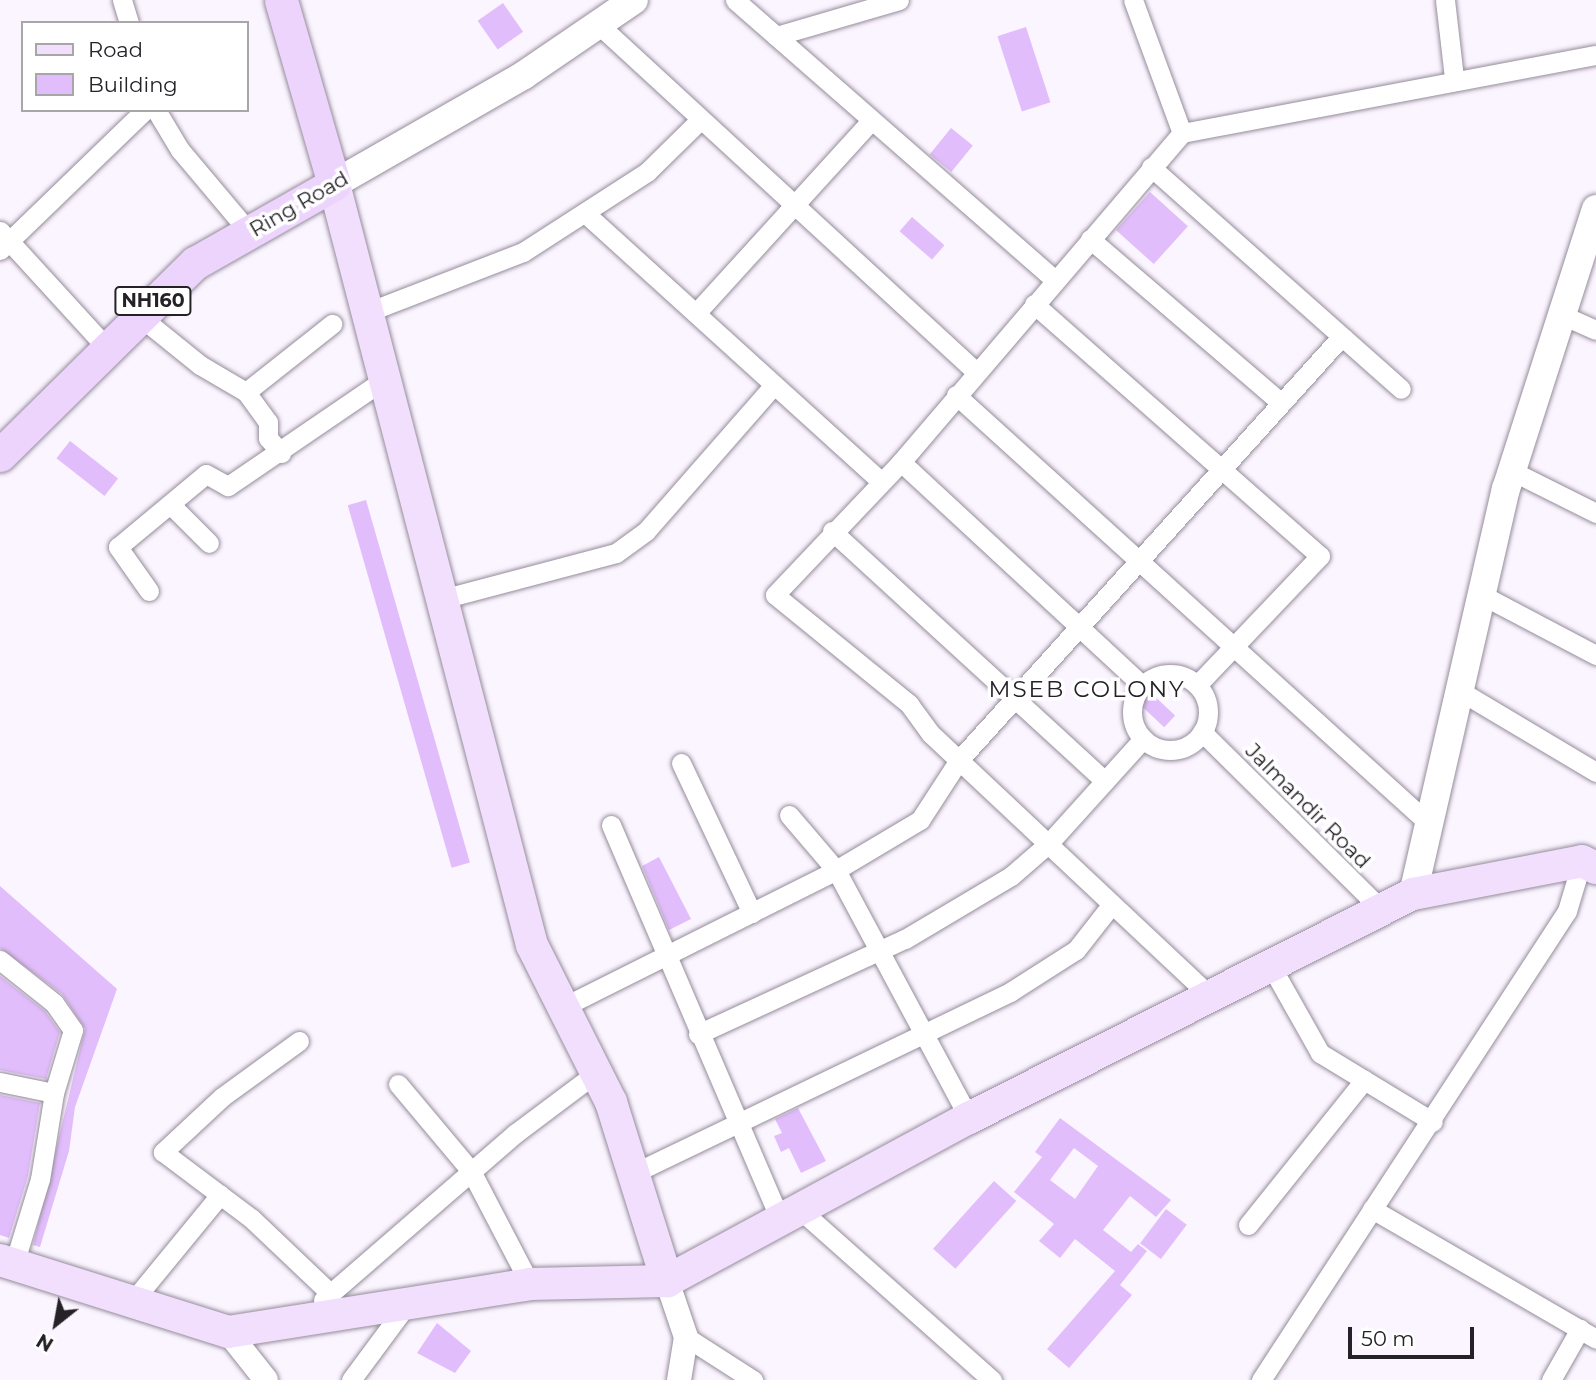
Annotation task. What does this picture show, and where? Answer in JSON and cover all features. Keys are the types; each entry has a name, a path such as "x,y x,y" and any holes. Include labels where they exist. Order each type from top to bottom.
{"highway":[{"path":"288,2 334,184"},
{"name":"Ring Road","path":"0,455 105,346 195,263 334,184"}],"main road":[{"name":"Ring Road","path":"334,184 524,75 634,0"},
{"path":"334,184 532,945 611,1102 630,1175 667,1281"},
{"path":"1413,894 1426,821 1512,471 1596,209"},
{"path":"7,1262 228,1332 530,1284 667,1281 788,1212 969,1118 1413,894 1589,864"}],"street":[{"path":"122,0 128,21"},
{"path":"735,0 870,122 1055,280"},
{"path":"776,36 899,0"},
{"path":"1133,0 1182,133"},
{"path":"1445,0 1454,78"},
{"path":"598,24 976,372"},
{"path":"1210,996 959,760 909,704 775,595 880,480 901,462 1182,133 1454,78 1596,55"},
{"path":"105,346 3,241 143,112"},
{"path":"157,112 180,150 249,232"},
{"path":"368,312 523,252 586,214 647,172 700,120"},
{"path":"697,312 870,122"},
{"path":"1151,167 1401,389"},
{"path":"586,214 880,480"},
{"path":"1090,239 1280,402"},
{"path":"1034,304 1220,472 1320,556 1236,649 1197,685"},
{"path":"138,315 200,365 246,392 268,422 268,439 281,453"},
{"path":"1562,315 1596,330"},
{"path":"246,392 332,324"},
{"path":"563,1007 836,870 920,820 959,760 1082,629 1280,402 1342,336"},
{"path":"149,592 118,547 206,474 228,486 281,453 354,396 385,379"},
{"path":"442,599 616,553 655,521 773,386"},
{"path":"956,395 1426,821"},
{"path":"901,462 1142,685"},
{"path":"1512,471 1596,513"},
{"path":"170,504 209,543"},
{"path":"832,531 1105,781"},
{"path":"1482,595 1596,655"},
{"path":"1176,674 1197,685 1208,708 1202,732 1174,749 1143,738 1132,712 1142,685 1176,674"},
{"path":"1460,691 1596,772"},
{"name":"Jalmandir Road","path":"1202,732 1383,911"},
{"path":"698,1034 882,950 1011,876 1048,844 1143,738"},
{"path":"681,763 752,913"},
{"path":"789,815 836,870 882,950 969,1118"},
{"path":"611,825 664,957 738,1125 788,1212 992,1380"},
{"path":"1261,1380 1372,1209 1433,1122 1567,911 1589,864"},
{"path":"630,1175 1010,992 1076,950 1112,904"},
{"path":"0,960 54,1003 73,1030 54,1093 40,1179 7,1262"},
{"path":"1271,966 1320,1053 1433,1122"},
{"path":"299,1041 222,1097 163,1152 220,1195 330,1293"},
{"path":"298,1321 471,1171 596,1073"},
{"path":"1248,1225 1364,1080"},
{"path":"0,1082 54,1093"},
{"path":"398,1084 471,1171 530,1284"},
{"path":"132,1302 220,1195"},
{"path":"1372,1209 1588,1334 1551,1380"},
{"path":"667,1281 686,1337 679,1380"},
{"path":"351,1380 408,1303"},
{"path":"228,1332 266,1380"},
{"path":"686,1337 753,1380"}],"building":[{"path":"503,3 523,32 498,49 478,21"},
{"path":"1026,27 1050,102 1022,111 997,36"},
{"path":"951,128 973,146 951,172 930,154"},
{"path":"1150,192 1188,226 1154,264 1116,230"},
{"path":"912,217 944,245 932,260 900,231"},
{"path":"70,441 118,479 105,496 56,458"},
{"path":"366,500 470,862 452,868 348,505"},
{"path":"1151,693 1175,716 1164,727 1140,705"},
{"path":"659,857 691,919 669,930 642,866"},
{"path":"0,886 117,989 75,1107 69,1151 40,1247 33,1245 85,1029 62,994 0,948"},
{"path":"0,976 45,1011 60,1032 46,1079 0,1070"},
{"path":"0,1095 40,1103 28,1176 9,1238 0,1235"},
{"path":"798,1108 826,1161 801,1173 789,1148 781,1152 774,1136 782,1133 775,1119"},
{"path":"1060,1118 1171,1200 1156,1217 1130,1196 1103,1230 1131,1252 1138,1244 1147,1251 1120,1285 1132,1295 1069,1368 1047,1349 1115,1271 1075,1239 1060,1258 1039,1241 1054,1224 1014,1192 1042,1157 1035,1152","holes":["1074,1148 1098,1166 1075,1199 1050,1180"]},
{"path":"994,1181 1016,1201 955,1269 933,1249"},
{"path":"1166,1209 1187,1225 1161,1259 1140,1243"},
{"path":"437,1323 471,1351 455,1373 417,1353"}],"district":[{"name":"MSEB COLONY","path":"1087,689"}]}
